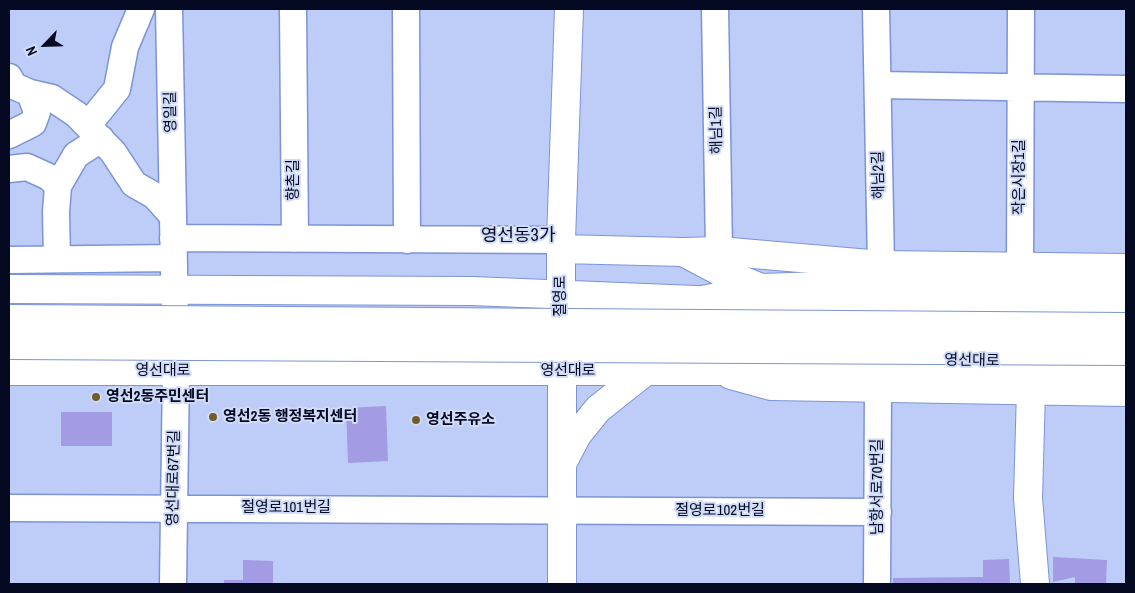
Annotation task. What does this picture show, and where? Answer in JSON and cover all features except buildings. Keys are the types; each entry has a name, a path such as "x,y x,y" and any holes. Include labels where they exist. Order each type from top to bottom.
{"main road":[{"name":"절영로","path":"562,584 561,245 570,9"},
{"path":"561,245 683,252 719,251 881,265 1126,268"},
{"path":"683,252 717,270 761,288"},
{"path":"703,300 761,288 824,286 1126,292"},
{"path":"9,289 462,290 780,304 1126,310"},
{"path":"9,319 1126,327"},
{"path":"9,345 1126,351"},
{"name":"영선대로","path":"9,371 715,371 771,358 1126,363"},
{"path":"561,466 577,435 598,409 646,371"},
{"path":"715,371 1126,375"},
{"path":"715,371 771,386 1126,392"},
{"path":"1031,390 1028,498 1035,584"}],"street":[{"path":"57,259 56,212 58,186 76,155 94,132 117,89 125,47 141,9"},
{"name":"영일길","path":"169,9 176,371"},
{"name":"향촌길","path":"293,9 295,239"},
{"path":"406,9 407,240"},
{"name":"해님1길","path":"715,9 719,251"},
{"name":"해님2길","path":"876,9 881,265"},
{"name":"작은시장1길","path":"1020,266 1021,9"},
{"path":"9,77 14,86 30,93 52,98 76,114 113,152 134,184 155,196 173,237"},
{"path":"878,85 1126,88"},
{"path":"9,135 33,123 37,112 30,93"},
{"path":"9,169 27,167 50,177 58,186"},
{"path":"9,260 57,259 173,237 407,240 561,245"},
{"name":"영선대로67번길","path":"173,584 176,371"},
{"name":"남항서로70번길","path":"877,584 878,389"},
{"name":"절영로101번길","path":"9,508 562,510"},
{"name":"절영로102번길","path":"562,510 878,512"}],"place":[{"name":"영선2동주민센터","path":"96,397"},
{"name":"영선2동 행정복지센터","path":"213,417"},
{"name":"영선주유소","path":"416,420"}],"district":[{"name":"영선동3가","path":"518,236"}]}
